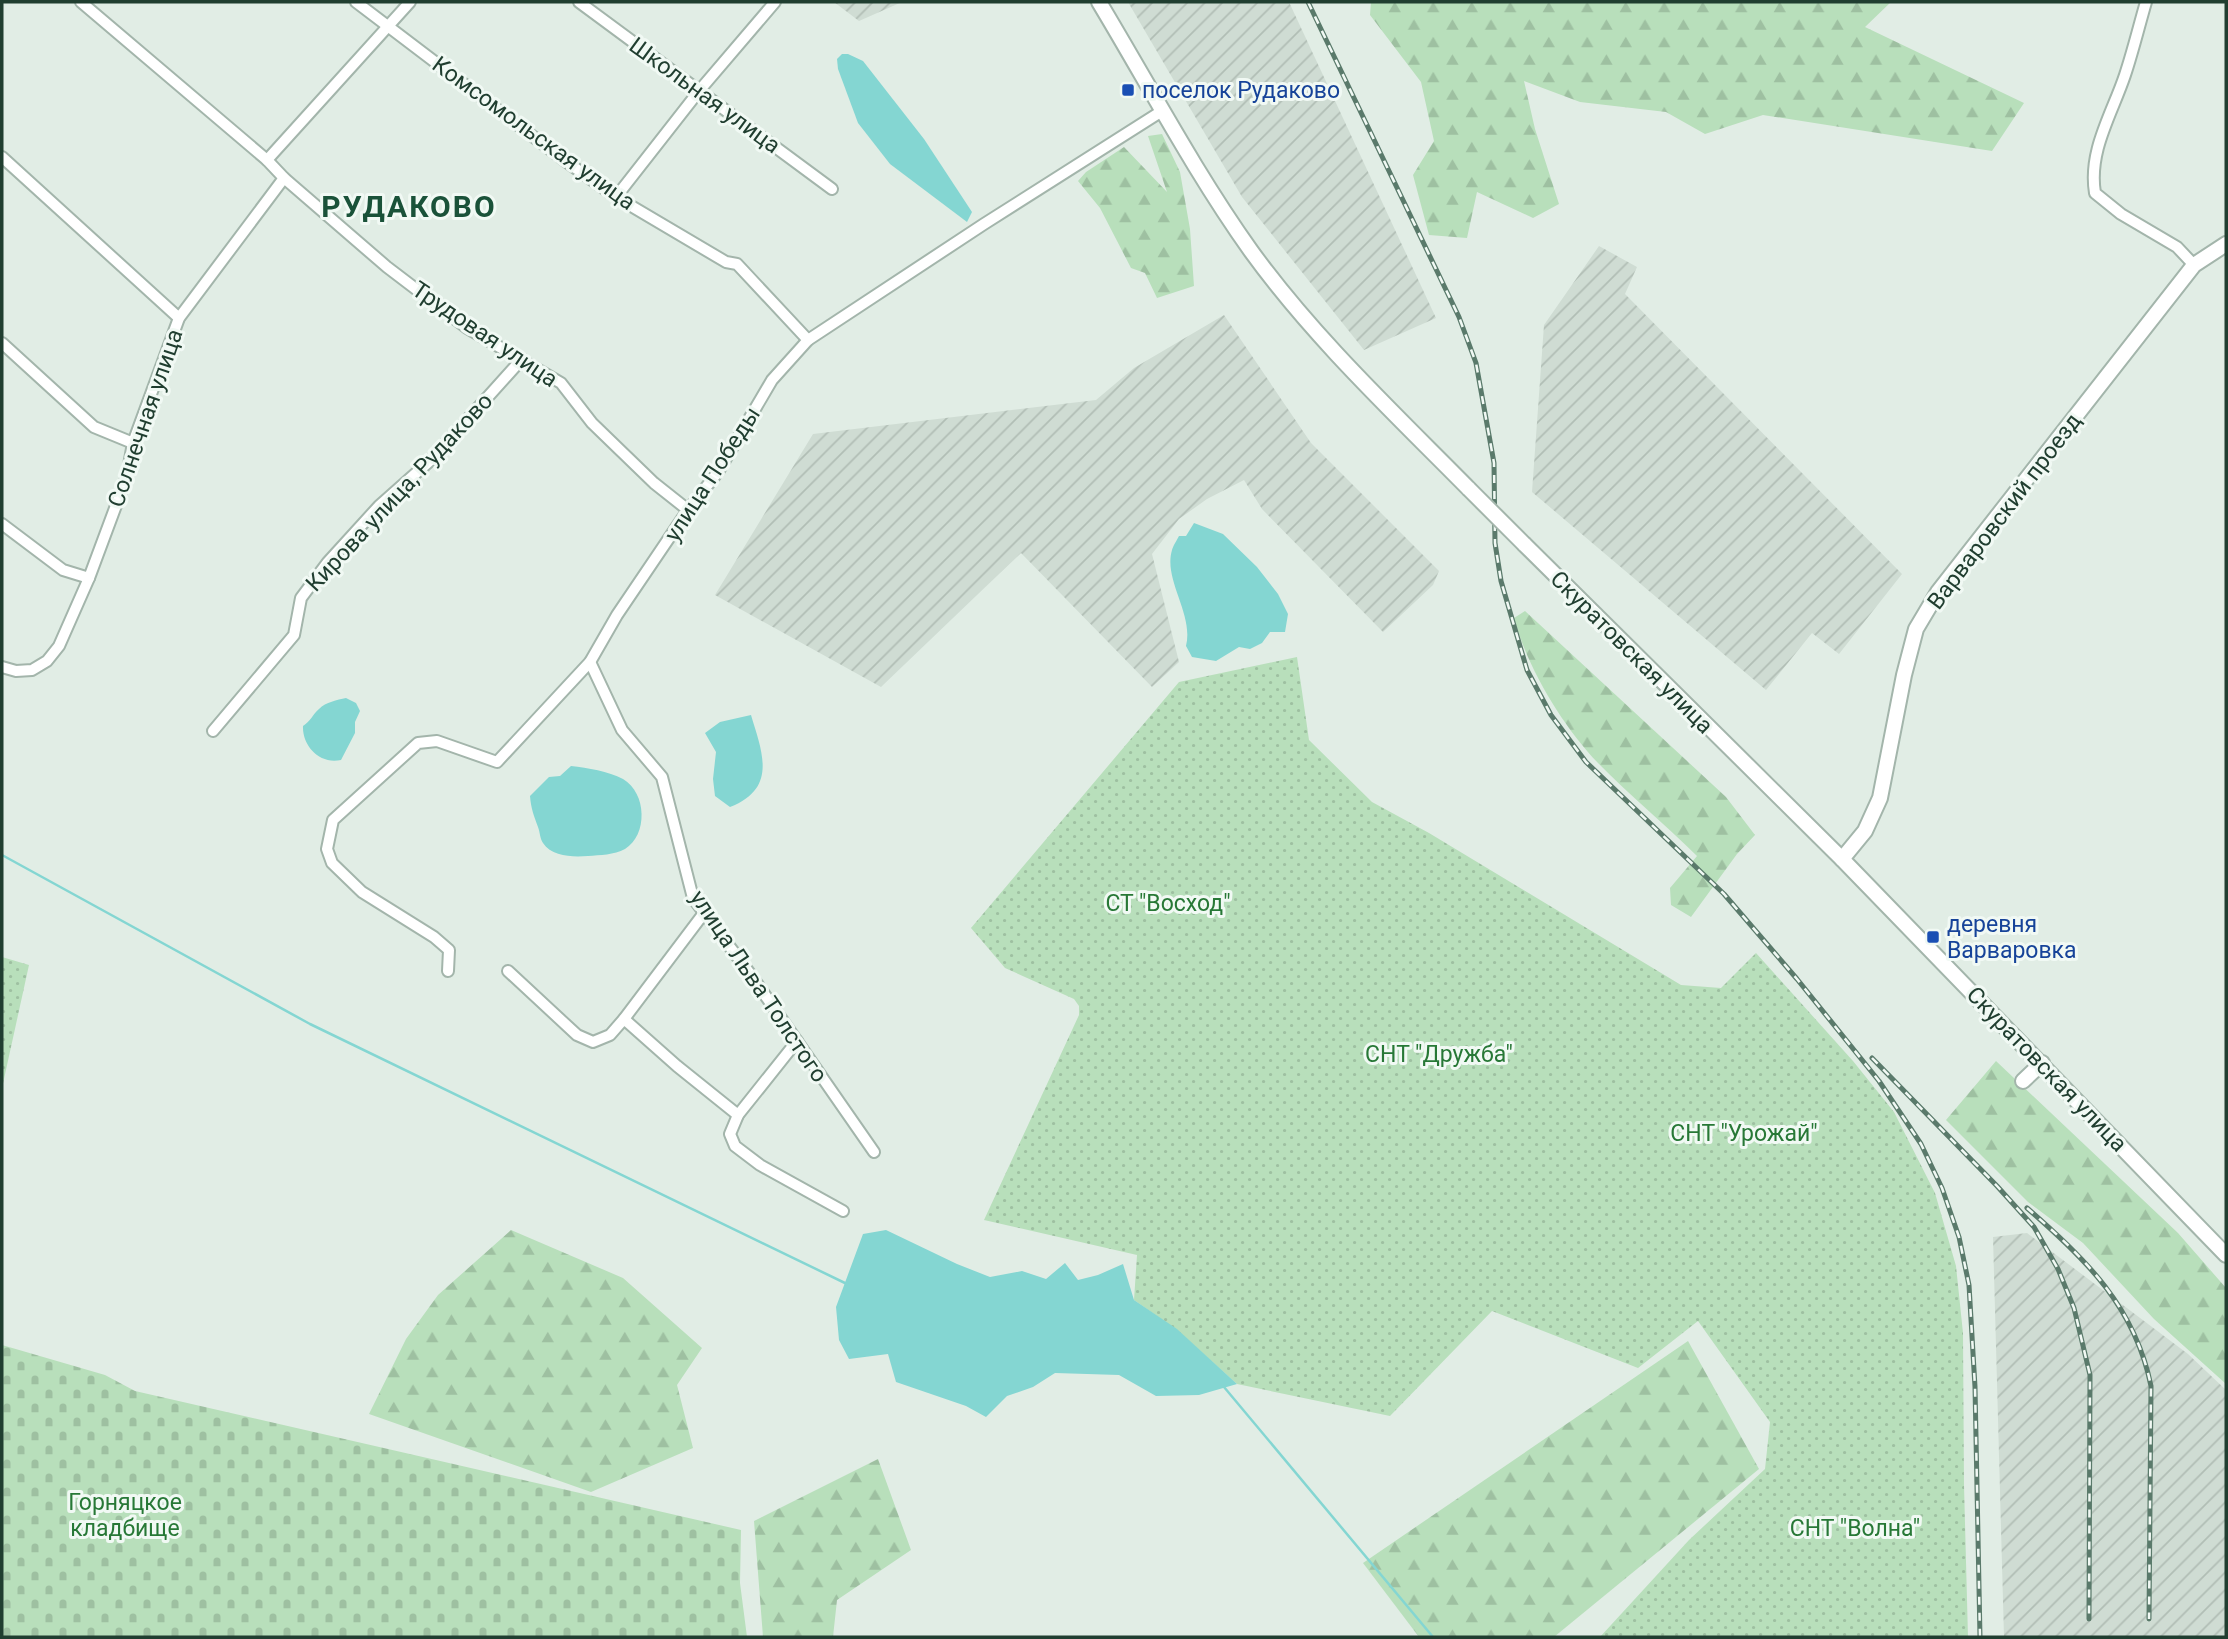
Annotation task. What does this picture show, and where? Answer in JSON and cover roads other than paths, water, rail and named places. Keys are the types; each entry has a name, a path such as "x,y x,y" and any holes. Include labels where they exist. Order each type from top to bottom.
{"street":[{"name":"Трудовая улица","path":"81,2 267,160 284,178 387,267 467,328 561,383 592,424 654,483 688,510"},
{"name":"Комсомольская улица","path":"356,2 616,197 726,262 737,264 808,340"},
{"path":"267,160 410,2"},
{"name":"Школьная улица","path":"579,2 832,189"},
{"name":"Скуратовская улица","path":"1099,2 1162,111 1251,250 1284,293 1354,372 1842,859 2226,1255"},
{"path":"2146,2 2091,174 2095,193 2120,214 2177,247 2194,265"},
{"path":"616,197 774,3"},
{"name":"улица Победы","path":"448,971 449,950 434,937 362,892 332,863 327,849 333,820 418,743 438,741 497,762 590,662 617,615 688,510 718,472 772,380 808,340 1162,111"},
{"path":"2,157 179,318"},
{"name":"Солнечная улица","path":"2,667 16,671 32,670 47,661 59,646 89,578 127,476 133,443 179,318 284,178"},
{"name":"Варваровский проезд","path":"1842,859 1865,831 1880,798 1916,629 1938,592 2194,265 2226,244"},
{"path":"2,344 94,427 133,443"},
{"name":"Кирова улица, Рудаково","path":"214,731 294,635 301,598 328,562 379,506 432,459 522,359"},
{"path":"2,524 63,570 89,578"},
{"name":"улица Льва Толстого","path":"590,662 622,730 662,777 693,898 751,975 874,1152"},
{"path":"508,971 577,1034 593,1042 610,1035 624,1019 704,913"},
{"path":"624,1019 738,1115"},
{"path":"797,1041 738,1115 730,1134 735,1146 760,1165 843,1211"},
{"path":"2023,1081 2042,1063"}],"water":[{"path":"842,54 863,61 924,139 972,212 967,222 890,164 858,123 838,69 837,59"},
{"path":"1194,523 1223,534 1257,567 1278,594 1288,614 1285,632 1270,632 1262,643 1250,649 1239,647 1216,661 1192,657 1186,646 1186,622 1170,561 1179,536 1186,536"},
{"path":"346,698 356,703 360,711 355,722 355,733 341,760 326,760 309,747 303,726 322,707"},
{"path":"751,715 762,755 761,779 755,790 730,807 715,796 713,779 716,752 705,733 720,722"},
{"path":"571,766 617,776 631,785 637,794 642,814 641,824 633,843 625,849 607,854 570,856 557,854 541,840 530,796 549,777 560,776"},
{"path":"886,1230 990,1277 1022,1271 1046,1279 1065,1263 1078,1280 1123,1264 1134,1300 1177,1329 1237,1384 1199,1395 1156,1396 1119,1375 1055,1373 1033,1387 1007,1396 986,1417 966,1406 896,1382 888,1354 849,1359 839,1340 836,1307 863,1234"}],"waterway":[{"path":"2,855 310,1024 847,1284"},
{"path":"1224,1387 1433,1637"}],"railway":[{"path":"1308,2 1459,317 1476,363 1494,463 1495,543 1501,581 1527,670 1551,715 1586,762 1724,894 1797,979 1879,1081 1921,1144 1942,1188 1959,1237 1969,1285 1975,1387 1980,1637"},
{"path":"1872,1058 2034,1227 2058,1269 2074,1308 2090,1375 2089,1619"},
{"path":"2027,1208 2069,1246 2105,1286 2133,1332 2143,1358 2151,1386 2149,1619"}],"place":[{"name":"поселок Рудаково","path":"1128,90"},
{"name":"деревня Варваровка","path":"1933,937"}],"district":[{"name":"РУДАКОВО","path":"409,207"}],"park label":[{"name":"СТ \"Восход\"","path":"1168,903"},
{"name":"СНТ \"Дружба\"","path":"1439,1054"},
{"name":"СНТ \"Урожай\"","path":"1744,1133"},
{"name":"Горняцкое кладбище","path":"125,1515"},
{"name":"СНТ \"Волна\"","path":"1855,1528"}]}
